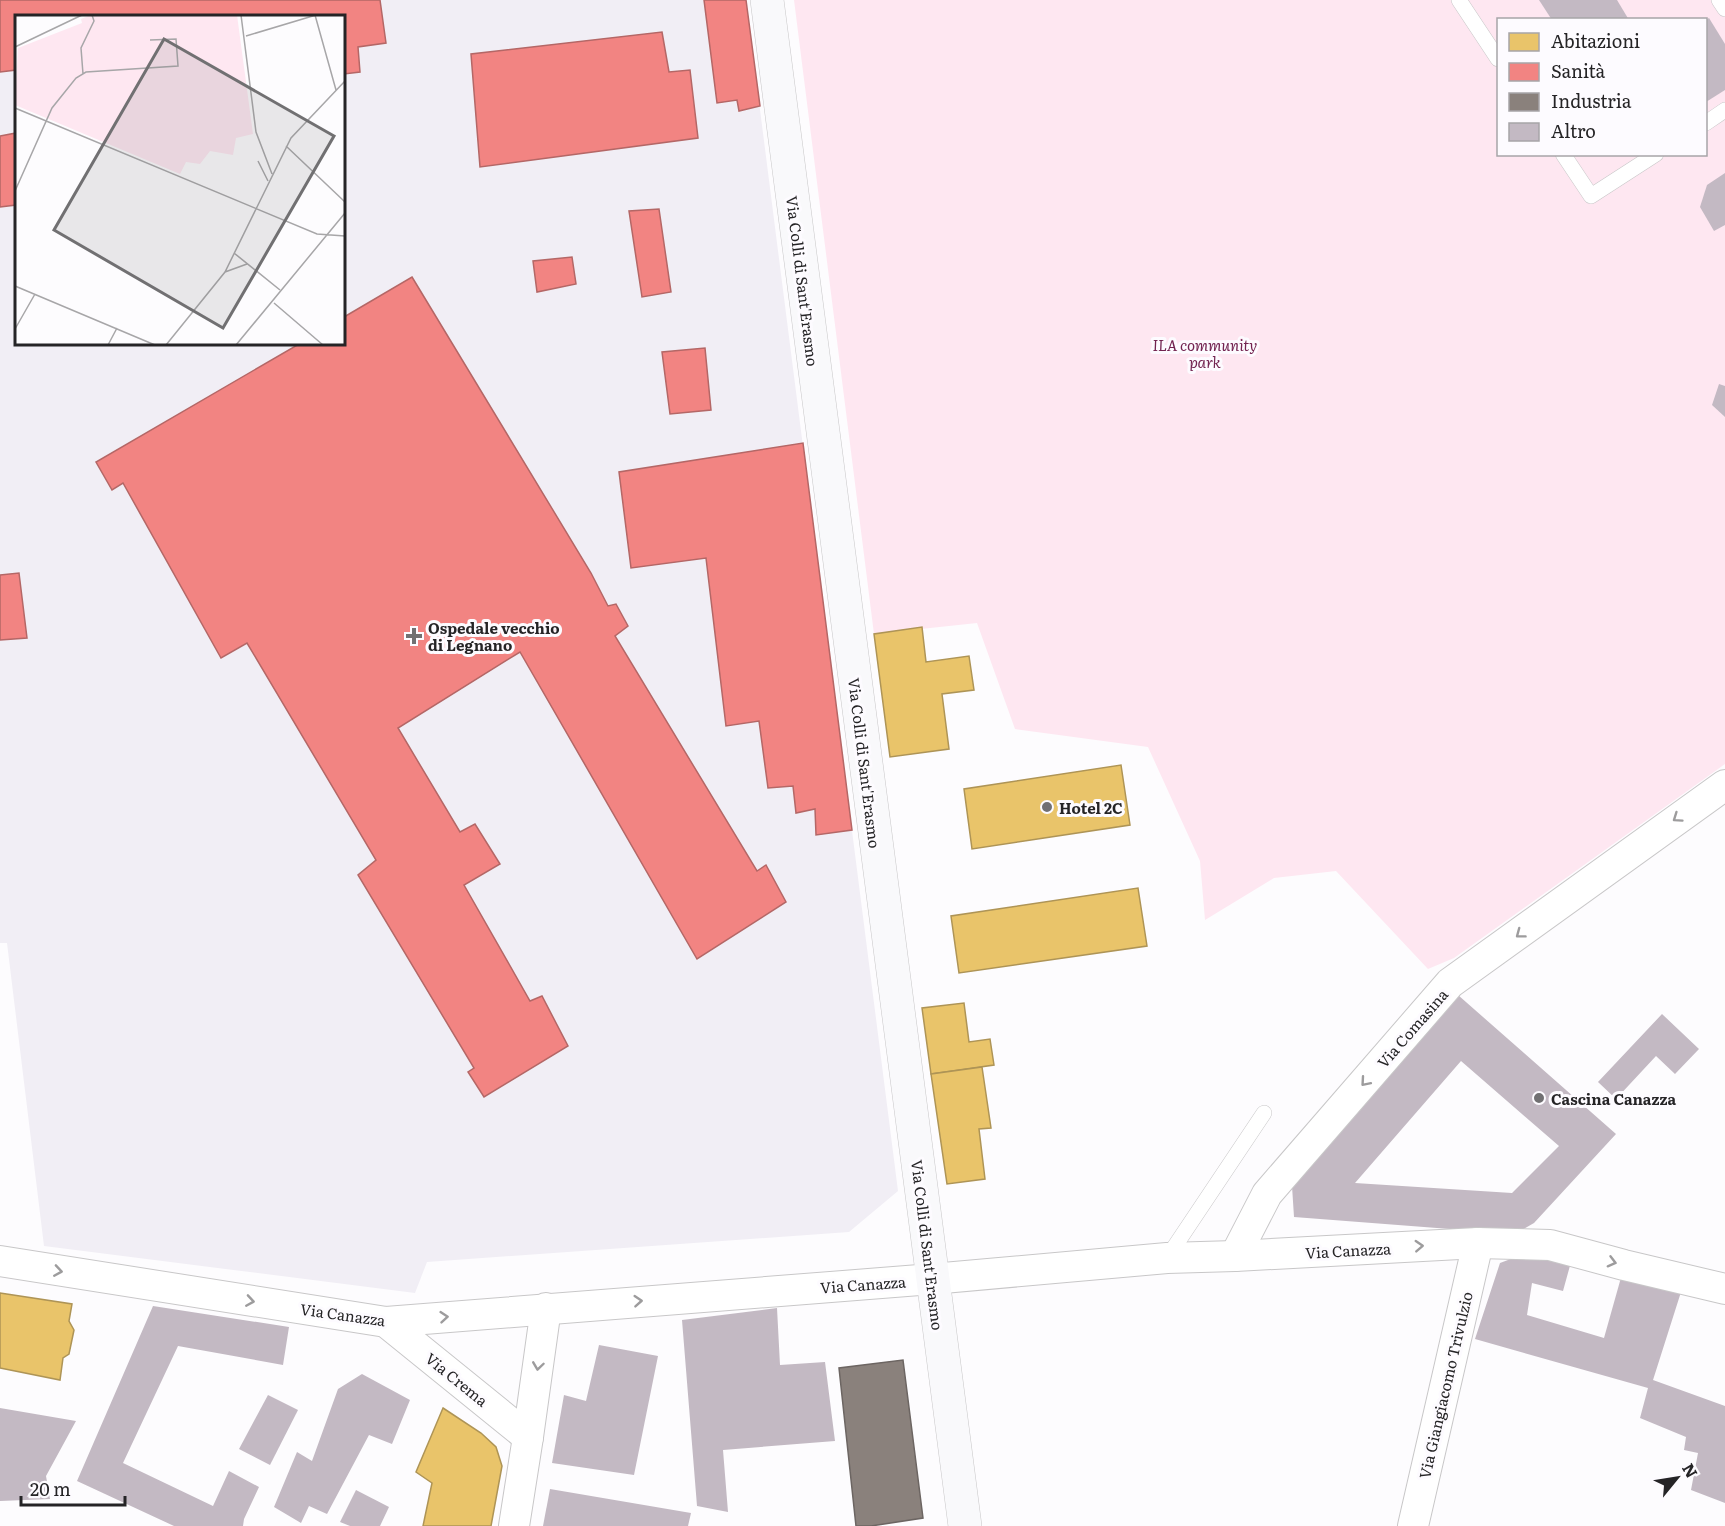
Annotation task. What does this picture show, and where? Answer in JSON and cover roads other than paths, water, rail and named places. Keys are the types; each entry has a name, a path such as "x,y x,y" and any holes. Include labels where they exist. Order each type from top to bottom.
{"street":[{"name":"Via Colli di Sant'Erasmo","path":"767,0 965,1526"},
{"name":"Via Comasina","path":"1235,1256 1267,1194 1450,983 1725,784"},
{"name":"Via Canazza","path":"0,1261 386,1322 1167,1258 1478,1243 1550,1245 1725,1289"},
{"name":"Via Giangiacomo Trivulzio","path":"1413,1526 1478,1243"},
{"path":"514,1526 546,1308"},
{"name":"Via Crema","path":"386,1322 528,1437"}],"lane":[{"path":"1459,0 1497,57"},
{"path":"1719,0 1725,9"},
{"path":"1707,122 1725,110"},
{"path":"1564,156 1591,196 1653,156"},
{"path":"1167,1258 1264,1113"}],"place":[{"name":"Ospedale vecchio di Legnano","path":"414,636"},
{"name":"Hotel 2C","path":"1047,807"},
{"name":"Cascina Canazza","path":"1539,1098"}],"park label":[{"name":"ILA community park","path":"1205,352"}]}
